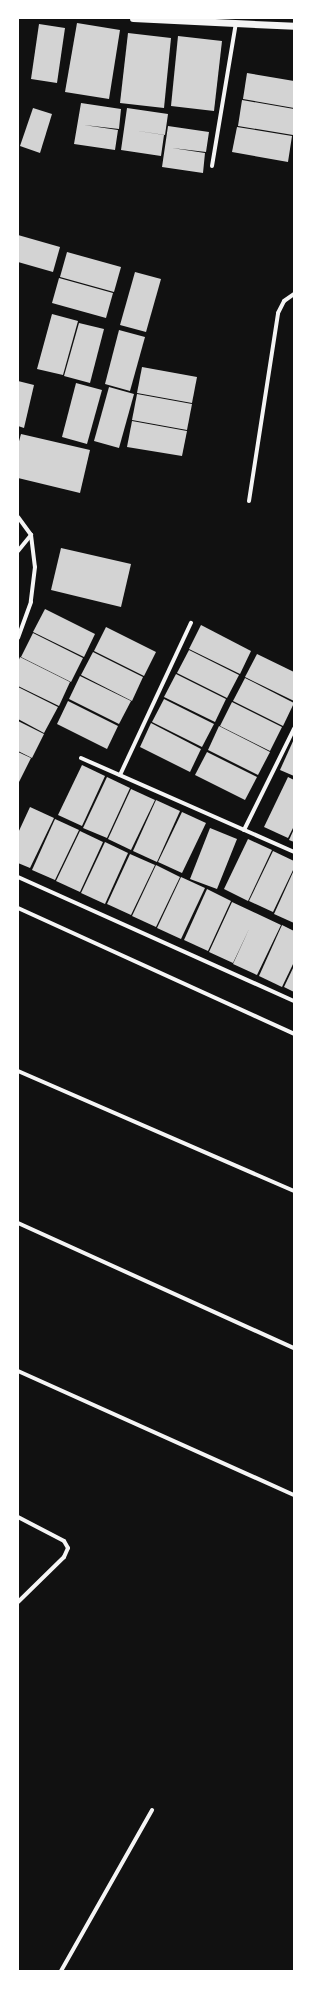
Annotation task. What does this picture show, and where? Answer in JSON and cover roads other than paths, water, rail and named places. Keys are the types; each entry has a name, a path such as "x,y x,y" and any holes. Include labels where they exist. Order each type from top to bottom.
{"street":[{"path":"132,18 212,20 236,23 294,26"},
{"path":"212,166 236,23"},
{"path":"249,502 278,313 284,301 294,294"},
{"path":"18,517 31,535 35,567 32,602 18,638"},
{"path":"18,551 31,535"},
{"path":"120,775 192,623"},
{"path":"244,830 294,729"},
{"path":"81,758 294,852"},
{"path":"18,877 294,1001"},
{"path":"18,908 294,1034"},
{"path":"18,1071 294,1191"},
{"path":"18,1223 294,1348"},
{"path":"18,1371 293,1493"},
{"path":"18,1517 64,1541 68,1548 64,1558 18,1602"},
{"path":"61,1971 152,1810"}]}
